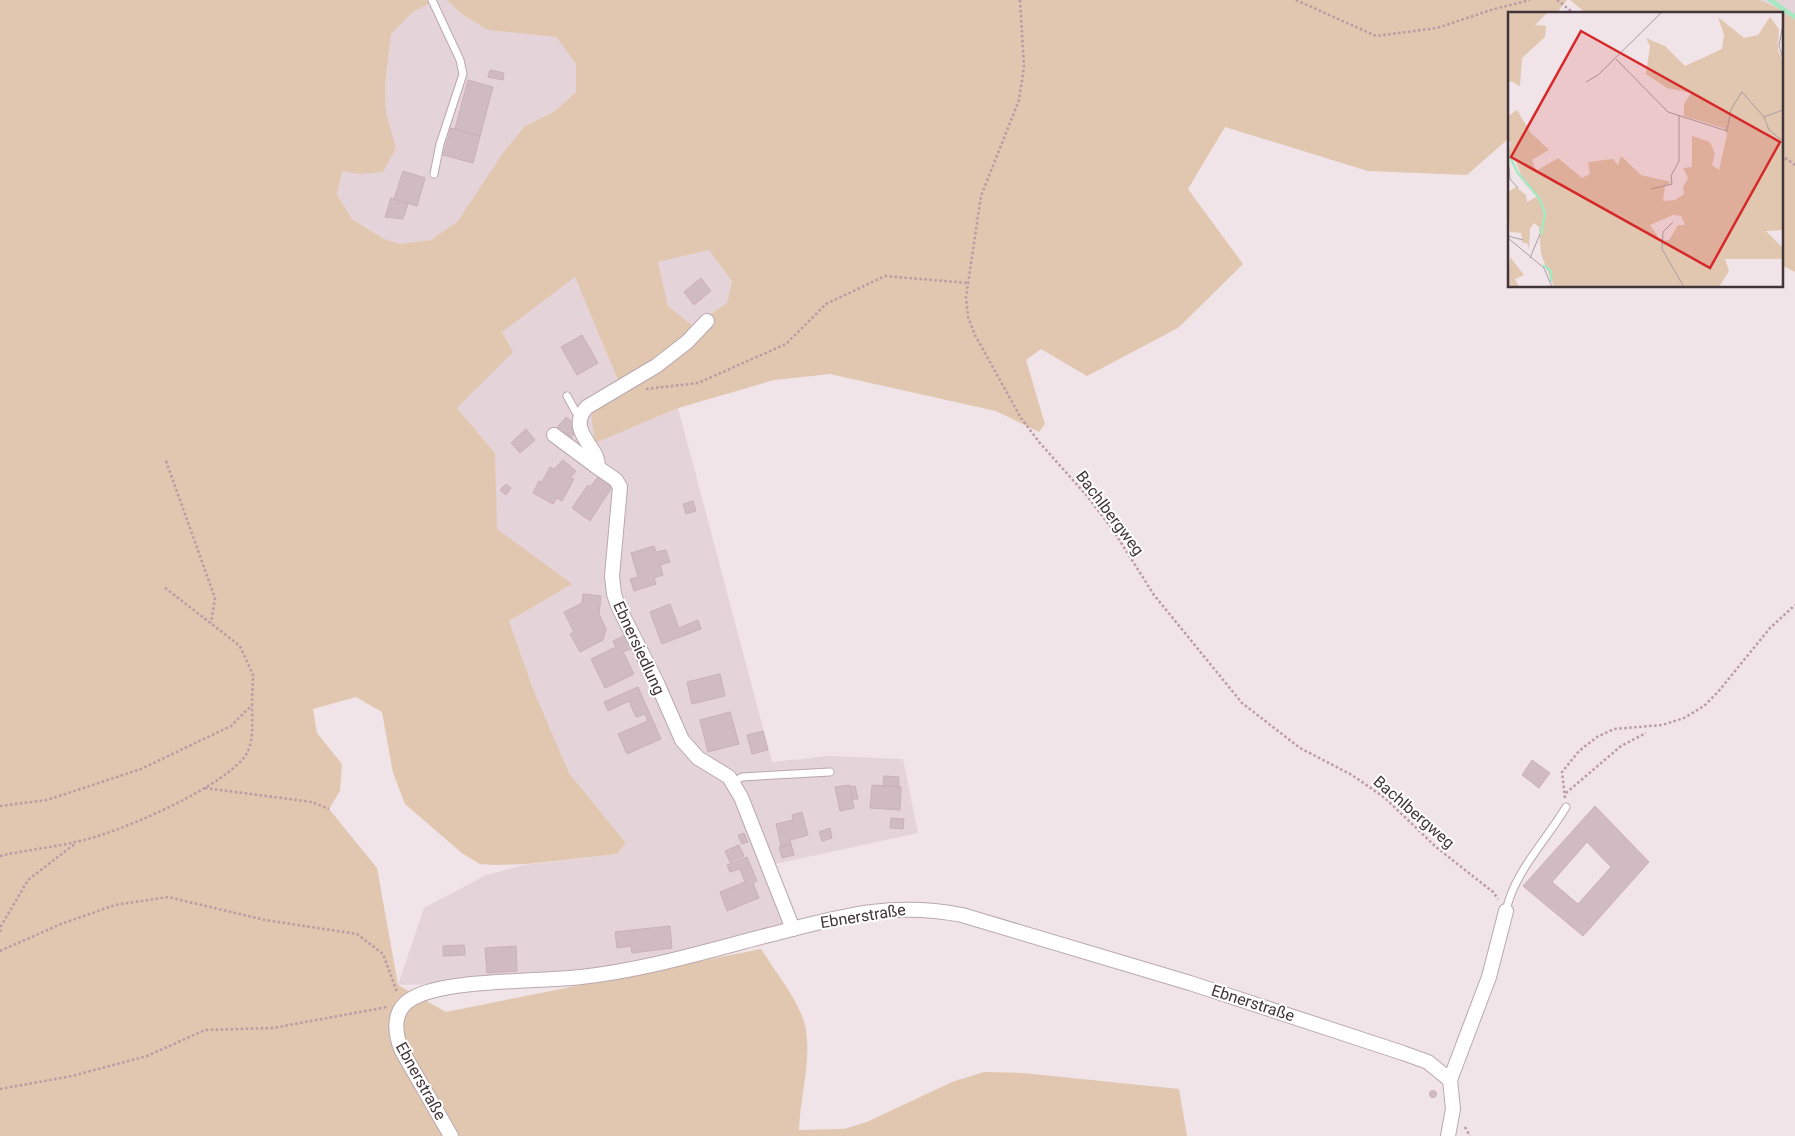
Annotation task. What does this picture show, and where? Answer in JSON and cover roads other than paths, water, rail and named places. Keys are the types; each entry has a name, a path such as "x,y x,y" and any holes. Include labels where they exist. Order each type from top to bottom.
{"street":[{"path":"596,467 597,459 582,436 581,416 583,410 646,373 666,358 707,321"},
{"name":"Ebnersiedlung","path":"554,435 616,480 620,487 612,585 623,617 650,669 682,740 692,753 724,773 733,782 747,810 793,929"},
{"name":"Ebnerstraße","path":"451,1136 399,1044 396,1022 399,1012 405,1004 420,995 439,989 581,977 633,968 793,929 884,910 925,909 962,915 1190,983 1428,1062 1450,1080"},
{"path":"1448,1136 1453,1109 1450,1080 1489,977 1506,910"}],"lane":[{"path":"432,0 460,60 463,74 440,144 434,174"},
{"path":"567,396 577,414 581,416"},
{"path":"733,782 742,777 830,772"},
{"path":"1506,910 1510,896 1520,876 1566,807"}],"waterway":[{"path":"1770,0 1795,17"}]}
